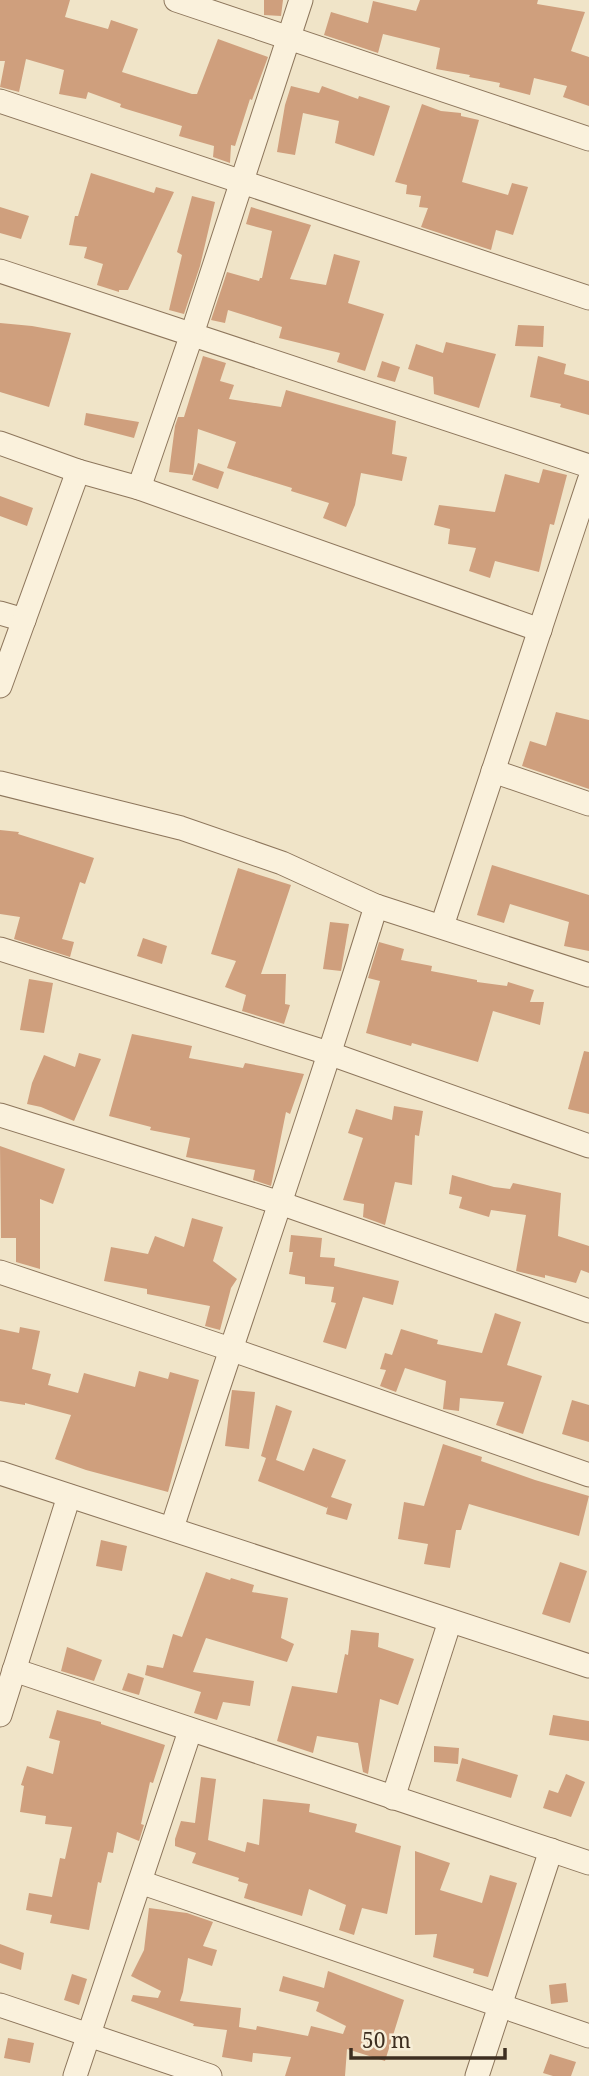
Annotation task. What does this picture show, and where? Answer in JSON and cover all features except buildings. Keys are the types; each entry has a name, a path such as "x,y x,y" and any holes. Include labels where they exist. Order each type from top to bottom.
{"street":[{"path":"176,0 589,139"},
{"path":"139,488 301,0"},
{"path":"0,101 589,298"},
{"path":"0,271 589,466"},
{"path":"0,443 78,471 139,488 540,630"},
{"path":"0,685 78,471"},
{"path":"442,926 589,481"},
{"path":"0,613 24,621"},
{"path":"493,771 589,804"},
{"path":"0,783 181,828 282,863 376,906 589,975"},
{"path":"172,1528 331,1054 376,906"},
{"path":"0,949 331,1054 589,1146"},
{"path":"0,1115 280,1203 589,1311"},
{"path":"0,1272 230,1349 589,1475"},
{"path":"0,1473 450,1621 588,1662"},
{"path":"0,1715 69,1496"},
{"path":"393,1798 450,1621"},
{"path":"15,1670 589,1863"},
{"path":"75,2076 191,1731"},
{"path":"477,2076 551,1850"},
{"path":"140,1882 589,2036"},
{"path":"0,2005 210,2076"}]}
